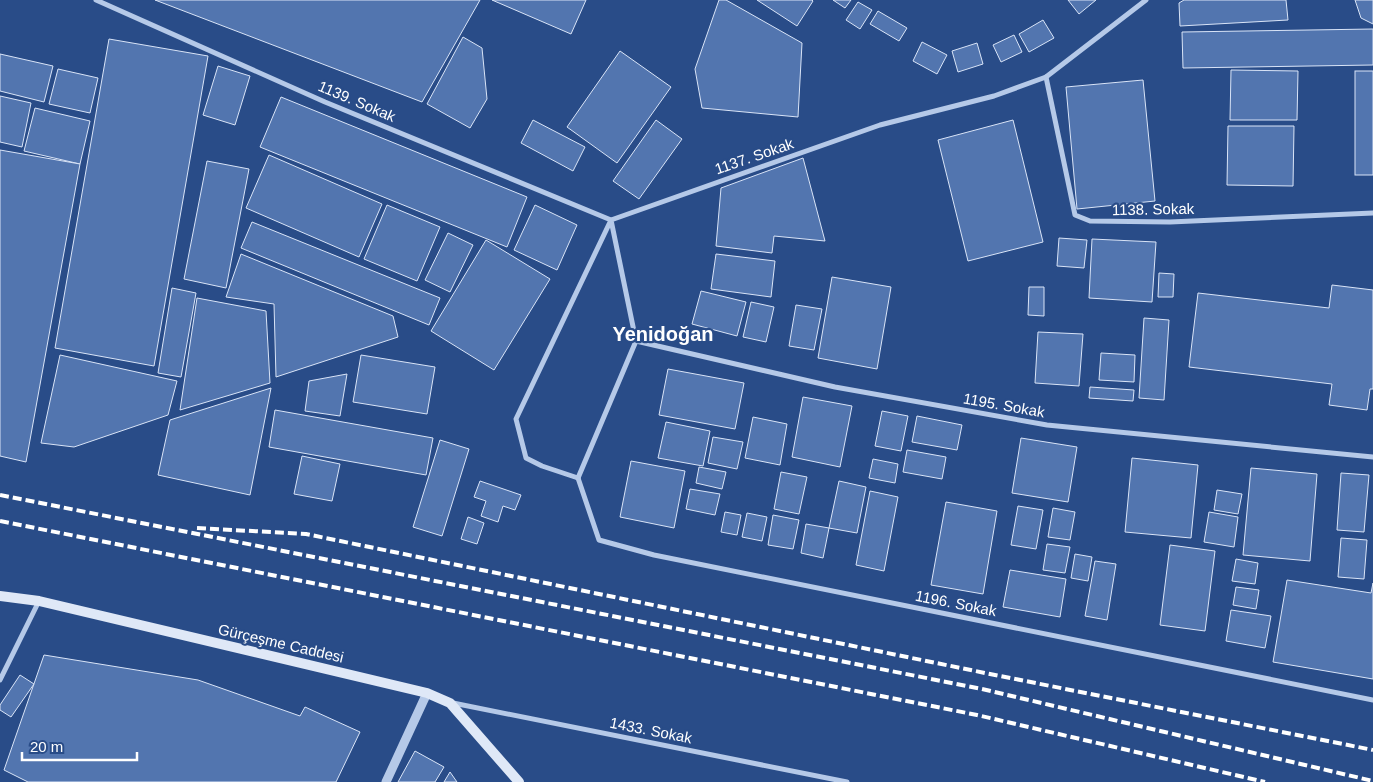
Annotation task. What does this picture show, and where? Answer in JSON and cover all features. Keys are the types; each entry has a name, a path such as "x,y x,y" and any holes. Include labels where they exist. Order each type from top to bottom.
{"main road":[{"name":"Gürçeşme Caddesi","path":"0,596 39,601 427,693 450,703 519,782"}],"street":[{"name":"1139. Sokak","path":"96,0 325,102 611,220"},
{"name":"1137. Sokak","path":"611,220 880,125 994,96 1046,77 1146,0"},
{"name":"1138. Sokak","path":"1046,77 1075,215 1090,221 1170,222 1373,213"},
{"path":"611,220 636,340 578,478 542,466 526,458 516,419 611,220"},
{"name":"1195. Sokak","path":"636,340 835,387 1047,426 1373,457"},
{"name":"1196. Sokak","path":"578,478 599,540 654,555 1373,700"},
{"path":"0,680 39,601"},
{"path":"386,782 427,693"},
{"name":"1433. Sokak","path":"450,703 847,782"}],"building":[{"path":"155,0 480,0 422,102"},
{"path":"492,0 586,0 571,34"},
{"path":"719,0 726,0 802,43 798,117 702,108 695,69"},
{"path":"757,0 812,0 813,1 797,26"},
{"path":"833,0 851,0 845,8"},
{"path":"1068,0 1096,0 1079,14"},
{"path":"1184,0 1286,0 1288,20 1180,26 1179,3"},
{"path":"1355,0 1373,0 1373,24 1361,18"},
{"path":"858,2 872,10 860,29 846,20"},
{"path":"878,11 907,28 899,41 870,24"},
{"path":"1043,20 1054,38 1029,52 1019,34"},
{"path":"1373,29 1373,65 1183,68 1182,32"},
{"path":"1014,35 1022,52 1001,62 993,45"},
{"path":"463,37 482,48 487,99 470,128 427,104"},
{"path":"109,39 208,56 154,366 55,348"},
{"path":"922,42 947,55 937,74 913,61"},
{"path":"977,43 983,64 958,72 952,51"},
{"path":"620,51 671,87 617,163 567,127"},
{"path":"0,54 53,66 44,102 0,91"},
{"path":"218,66 250,76 235,125 203,115"},
{"path":"58,69 98,78 90,113 49,104"},
{"path":"1231,70 1298,71 1297,120 1230,120"},
{"path":"1355,71 1373,71 1373,175 1355,175"},
{"path":"1143,80 1155,201 1077,209 1066,87"},
{"path":"0,96 31,103 22,147 0,142"},
{"path":"281,97 527,197 507,247 260,147"},
{"path":"35,108 90,121 80,164 24,151"},
{"path":"533,120 585,147 573,171 521,143"},
{"path":"656,120 682,139 639,199 613,181"},
{"path":"1013,120 1043,242 968,261 938,140"},
{"path":"1228,126 1294,126 1293,186 1227,185"},
{"path":"0,150 80,164 26,462 0,456"},
{"path":"269,155 382,204 359,257 246,208"},
{"path":"803,158 825,241 774,236 772,253 716,246 721,188"},
{"path":"207,161 249,169 226,288 184,279"},
{"path":"387,205 440,227 417,281 364,259"},
{"path":"535,205 577,225 557,270 514,250"},
{"path":"252,222 440,298 429,325 241,248"},
{"path":"448,233 473,245 450,292 425,280"},
{"path":"1059,238 1087,240 1084,268 1057,266"},
{"path":"1092,239 1156,242 1152,302 1089,298"},
{"path":"486,240 550,279 494,370 431,331"},
{"path":"241,254 393,316 398,337 276,377 274,304 226,297"},
{"path":"716,254 775,261 771,297 711,289"},
{"path":"1159,273 1174,274 1173,297 1158,297"},
{"path":"832,277 891,287 877,369 818,358"},
{"path":"1332,285 1373,290 1373,389 1370,389 1367,410 1329,405 1332,384 1189,367 1198,293 1329,308"},
{"path":"1029,287 1044,287 1044,316 1028,315"},
{"path":"172,288 196,293 181,377 158,373"},
{"path":"701,291 746,302 737,336 692,324"},
{"path":"197,298 266,311 270,383 180,410"},
{"path":"751,302 774,307 766,342 743,337"},
{"path":"796,305 822,309 814,350 789,346"},
{"path":"1144,318 1169,320 1164,400 1139,398"},
{"path":"1038,332 1083,334 1079,386 1035,383"},
{"path":"1101,353 1135,355 1134,382 1099,380"},
{"path":"60,355 177,381 168,415 74,447 41,443"},
{"path":"361,355 435,367 427,414 353,402"},
{"path":"668,369 744,383 735,429 659,415"},
{"path":"347,374 340,416 305,411 309,381"},
{"path":"1090,387 1134,390 1133,401 1089,398"},
{"path":"271,388 250,495 158,475 170,420"},
{"path":"803,397 852,406 840,467 792,457"},
{"path":"275,410 433,438 426,475 269,447"},
{"path":"882,411 908,416 901,451 875,446"},
{"path":"917,416 962,425 957,450 912,442"},
{"path":"753,417 787,424 780,465 745,458"},
{"path":"666,422 710,431 703,466 658,458"},
{"path":"713,437 743,442 737,469 708,463"},
{"path":"1021,438 1077,447 1068,502 1012,493"},
{"path":"440,440 469,449 442,536 413,527"},
{"path":"907,450 946,457 942,479 903,472"},
{"path":"302,456 340,464 332,501 294,494"},
{"path":"1132,458 1198,465 1191,538 1125,532"},
{"path":"873,459 898,464 895,483 869,478"},
{"path":"631,461 685,471 674,528 620,517"},
{"path":"699,467 726,472 722,489 696,483"},
{"path":"1251,468 1317,474 1310,561 1243,555"},
{"path":"781,472 807,477 799,514 774,509"},
{"path":"1341,473 1369,475 1364,532 1337,530"},
{"path":"480,481 521,495 515,510 503,506 498,522 481,516 486,501 474,497"},
{"path":"839,481 866,487 857,533 829,528"},
{"path":"690,489 720,494 715,515 686,509"},
{"path":"1217,490 1242,494 1238,514 1214,510"},
{"path":"870,491 898,497 884,571 856,565"},
{"path":"946,502 997,511 983,594 931,585"},
{"path":"1018,506 1043,510 1036,549 1011,545"},
{"path":"1053,508 1075,512 1070,540 1048,537"},
{"path":"725,512 741,515 737,535 721,532"},
{"path":"1209,512 1238,517 1234,547 1204,542"},
{"path":"747,513 767,517 762,541 742,537"},
{"path":"773,515 799,520 793,549 768,545"},
{"path":"468,517 484,523 477,544 461,539"},
{"path":"806,524 829,528 823,558 801,553"},
{"path":"1341,538 1367,540 1364,579 1338,577"},
{"path":"1047,544 1070,547 1065,573 1043,570"},
{"path":"1170,545 1215,551 1205,631 1160,625"},
{"path":"1075,554 1092,557 1088,581 1071,578"},
{"path":"1236,559 1258,563 1255,584 1232,581"},
{"path":"1095,561 1116,564 1107,620 1085,616"},
{"path":"1010,570 1066,579 1060,617 1003,607"},
{"path":"1287,580 1371,593 1373,583 1373,679 1273,662"},
{"path":"1236,587 1259,590 1256,609 1233,605"},
{"path":"1231,610 1271,616 1265,648 1226,641"},
{"path":"44,655 198,680 300,716 305,707 360,732 336,782 28,782 4,770"},
{"path":"20,675 34,684 11,717 0,710 0,705"},
{"path":"415,751 444,767 435,782 398,782"},
{"path":"450,772 457,782 444,782"}],"railway":[{"path":"0,495 982,689 1373,781"},
{"path":"0,521 977,715 1265,782"},
{"path":"197,528 306,534 990,674 1373,750"}],"district":[{"name":"Yenidoğan","path":"663,334"}]}
